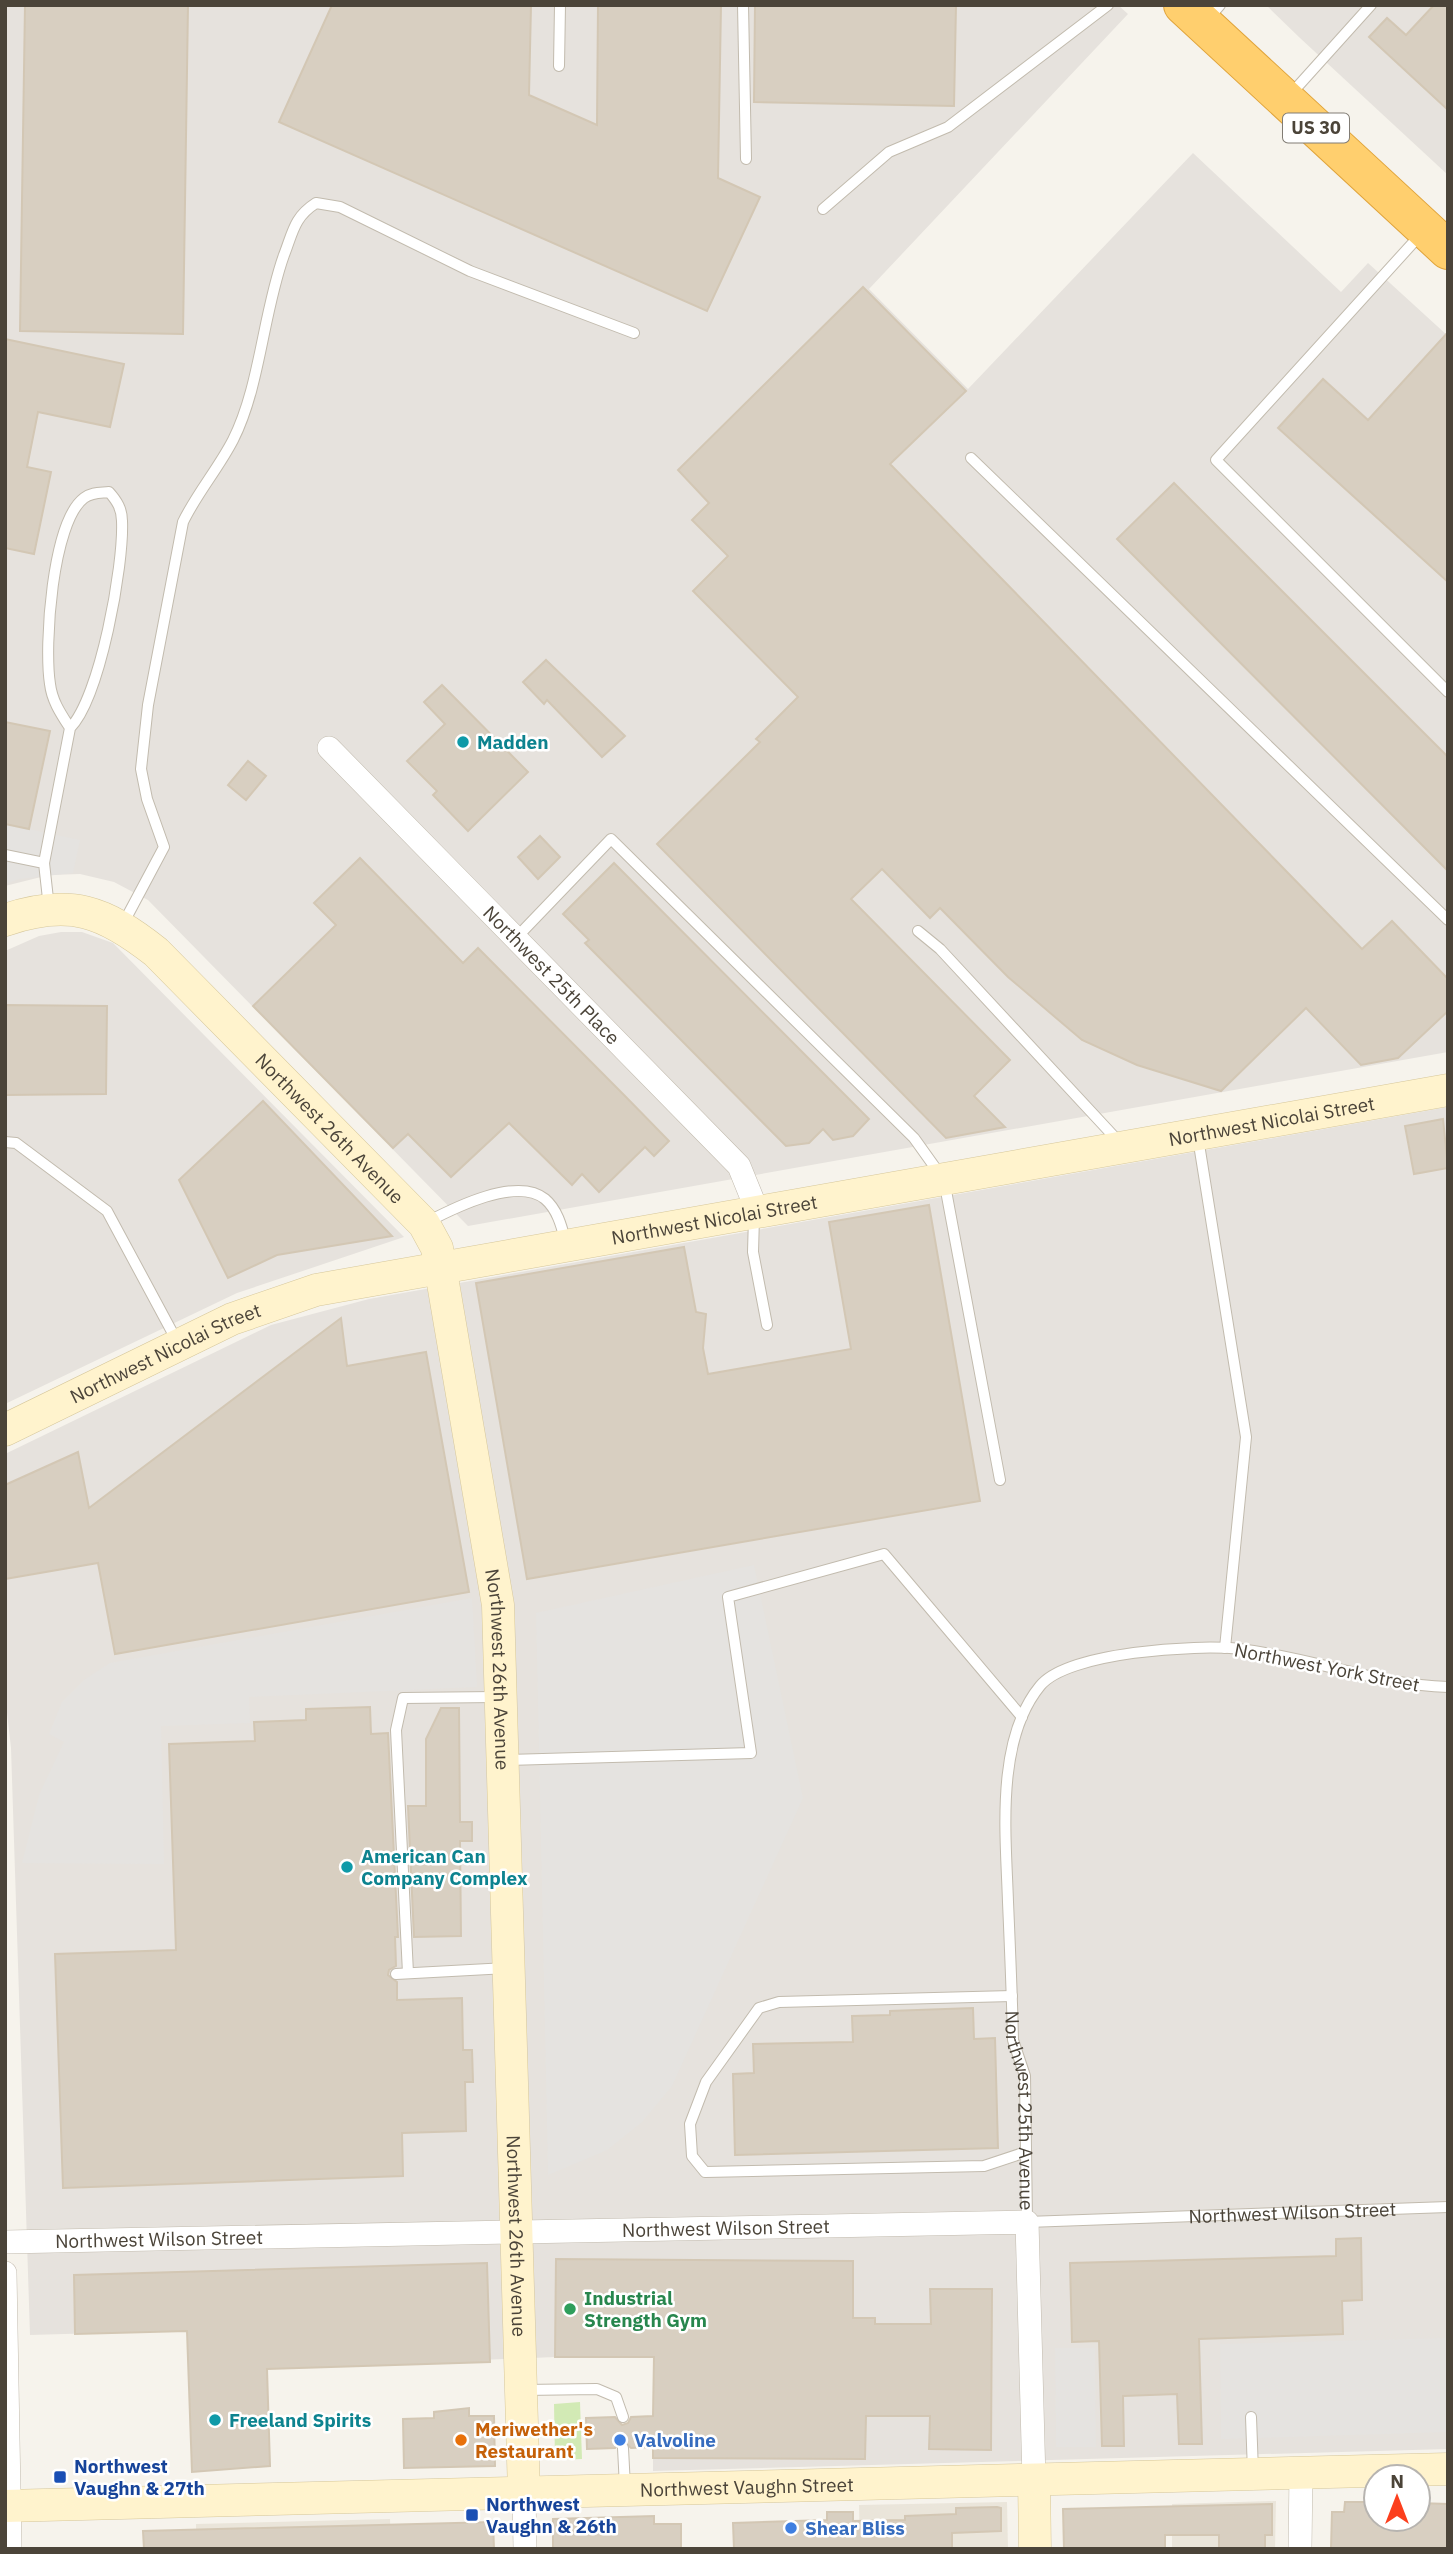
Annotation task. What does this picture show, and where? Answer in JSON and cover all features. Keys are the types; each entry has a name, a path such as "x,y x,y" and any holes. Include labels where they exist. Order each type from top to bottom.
{"highway":[{"name":"US 30","path":"1202,12 1285,100 1436,240"}],"street":[{"name":"Northwest 25th Place","path":"329,748 739,1166 756,1214"},
{"name":"Northwest 26th Avenue","path":"49,908 95,913 122,926 156,952 424,1224 437,1248 494,1574 502,1697 525,2549"},
{"path":"5,920 49,908"},
{"name":"Northwest Nicolai Street","path":"5,1430 232,1319 293,1297 440,1268 1448,1090"},
{"name":"Northwest Wilson Street","path":"5,2242 1027,2222"},
{"name":"Northwest 25th Avenue","path":"1027,2222 1035,2549"},
{"path":"5,2273 7,2506 10,2549"},
{"name":"Northwest Vaughn Street","path":"7,2506 1448,2469"},
{"path":"1300,2549 1301,2472"}],"lane":[{"path":"559,66 560,5"},
{"path":"743,5 746,159"},
{"path":"823,209 889,152 948,127 1108,5"},
{"path":"1285,100 1371,5"},
{"path":"122,926 164,848 147,799 141,769 148,705 183,522 195,496 233,440 246,405 274,284 300,214 316,203 340,207 470,271 634,333"},
{"path":"1436,240 1216,460 1448,692"},
{"path":"971,458 1448,920"},
{"path":"49,908 44,863 70,728 82,713 93,687 111,604 122,521 118,502 110,492 92,494 82,499 62,537 57,561 47,653 56,706 70,728"},
{"path":"516,938 611,839 914,1138 944,1180 1000,1480"},
{"path":"5,855 44,863"},
{"path":"918,931 940,949 1124,1148"},
{"path":"1198,1135 1246,1437 1225,1648"},
{"path":"5,1142 16,1143 107,1211 180,1346"},
{"path":"424,1224 468,1201 526,1190 546,1200 560,1220 567,1246"},
{"path":"756,1214 753,1252 767,1325"},
{"path":"504,1760 751,1753 728,1597 884,1554 1022,1717"},
{"name":"Northwest York Street","path":"1022,1717 1040,1685 1055,1673 1149,1650 1193,1646 1298,1657 1413,1686 1448,1687"},
{"path":"502,1697 403,1698 396,1730 402,1973 509,1968"},
{"name":"Northwest 25th Avenue","path":"1022,1717 1012,1754 1005,1804 1013,2040 1025,2076 1027,2222"},
{"path":"1012,1996 779,2003 759,2008 706,2082 690,2124 692,2155 705,2172 749,2173 984,2166 1026,2152"},
{"name":"Northwest Wilson Street","path":"1027,2222 1448,2207"},
{"path":"521,2390 604,2389 617,2397 623,2417"},
{"path":"1251,2417 1254,2475"},
{"path":"623,2448 625,2490"}],"shaded area":[{"path":"5,5 1118,5 1128,14 869,289 968,389 1193,153 1341,292 1368,263 1448,336 1448,1052 468,1226 148,900 114,882 80,874 49,875 5,886"},
{"path":"1266,5 1448,5 1448,175 1300,38"},
{"path":"5,824 80,840 73,873 19,879 5,884"},
{"path":"82,932 113,943 404,1237 237,1293 5,1404 5,951 39,936"},
{"path":"1448,1107 1448,2449 653,2471 653,2357 555,2357 239,2370 237,2329 30,2335 11,1748 5,1695 5,1454 271,1325 369,1299"},
{"path":"754,1565 803,1798 672,2086 642,2122 607,2150 548,2175 536,1613"},
{"path":"472,1598 477,1687 249,1697 250,1723 161,1726 164,1864 22,1863 39,1795 64,1742 49,1734 62,1702 84,1680 110,1663"},
{"path":"1448,2338 1448,2432 1221,2439 1220,2344"},
{"path":"1055,2348 1095,2348 1096,2447 1056,2447"},
{"path":"1276,2501 1275,2549 1172,2549 1172,2504"},
{"path":"1007,2502 1008,2549 860,2549 859,2505"},
{"path":"390,2519 391,2549 196,2549 196,2524"}],"green space":[{"path":"580,2402 582,2459 555,2460 554,2404"}],"building":[{"path":"25,5 188,5 183,334 20,331"},
{"path":"332,5 531,5 529,95 597,125 598,5 721,5 718,178 760,197 707,311 279,122"},
{"path":"755,5 956,5 954,106 754,102"},
{"path":"1434,5 1448,5 1448,110 1369,37 1387,18 1406,35"},
{"path":"863,287 966,391 890,464 1362,949 1392,921 1448,979 1448,1011 1398,1058 1361,1065 1306,1008 1221,1091 1137,1065 1082,1040 1008,977 940,908 930,918 882,869 851,899 1010,1060 974,1096 1005,1127 946,1138 657,844 760,742 756,739 798,697 693,591 728,556 692,520 709,503 678,470"},
{"path":"1448,332 1448,582 1278,428 1323,379 1368,420"},
{"path":"5,339 124,364 110,427 38,412 27,467 51,472 34,554 5,548"},
{"path":"1174,483 1448,757 1448,871 1117,539"},
{"path":"546,660 625,736 602,757 547,700 544,704 523,682"},
{"name":"Madden","path":"442,685 528,772 468,831 433,795 437,791 407,761 445,724 424,702"},
{"path":"5,722 50,731 29,829 5,824"},
{"path":"248,761 266,776 246,800 228,785"},
{"path":"540,836 560,857 538,879 518,857"},
{"path":"360,858 463,963 478,948 669,1141 654,1156 645,1147 599,1192 582,1174 572,1185 509,1123 451,1177 408,1134 393,1148 253,1006 336,925 314,903"},
{"path":"614,863 869,1119 853,1136 833,1140 823,1129 809,1143 786,1146 585,943 589,940 563,914"},
{"path":"5,1005 107,1006 106,1094 5,1095"},
{"path":"263,1101 392,1236 277,1255 228,1278 179,1180"},
{"path":"1443,1119 1448,1168 1414,1174 1405,1126"},
{"path":"929,1205 980,1501 527,1579 476,1283 684,1247 696,1312 706,1314 703,1348 708,1374 851,1349 829,1222"},
{"path":"341,1318 347,1366 426,1352 469,1592 115,1654 98,1563 5,1579 5,1485 78,1452 89,1508"},
{"name":"American Can Company Complex","path":"370,1707 371,1734 388,1733 398,1937 395,1937 396,1966 389,1970 388,1975 397,1982 397,2000 462,1998 463,2050 472,2050 473,2082 465,2082 466,2131 402,2133 403,2176 63,2188 55,1954 176,1950 169,1744 255,1741 254,1722 306,1720 306,1709"},
{"path":"441,1708 459,1708 460,1822 472,1822 472,1841 460,1841 461,1936 414,1937 408,1806 426,1806 426,1739"},
{"path":"973,2008 974,2039 995,2038 998,2148 735,2155 733,2074 754,2073 753,2044 853,2042 852,2016 890,2015 890,2011"},
{"path":"1361,2238 1362,2300 1342,2301 1343,2334 1199,2339 1202,2444 1179,2444 1177,2394 1123,2396 1124,2446 1102,2446 1099,2341 1072,2342 1070,2263 1336,2256 1336,2239"},
{"path":"556,2259 853,2261 853,2318 875,2318 875,2324 931,2324 930,2289 992,2289 991,2450 929,2449 930,2416 866,2416 865,2459 653,2458 653,2447 631,2448 623,2440 615,2448 587,2449 586,2418 615,2417 622,2425 628,2423 631,2417 653,2416 654,2357 555,2357"},
{"path":"487,2263 490,2362 267,2369 270,2466 192,2472 187,2331 75,2334 74,2275"},
{"path":"469,2408 469,2416 494,2416 495,2466 404,2468 403,2419 434,2418 434,2412"},
{"path":"1345,2502 1362,2502 1362,2533 1432,2533 1432,2503 1448,2504 1448,2549 1331,2549 1332,2512 1344,2512"},
{"path":"1272,2504 1272,2535 1265,2535 1265,2549 1219,2549 1219,2535 1165,2535 1165,2549 1064,2549 1063,2509"},
{"path":"956,2508 1001,2508 1001,2531 952,2533 952,2549 734,2549 733,2523 827,2520 827,2512 853,2512 853,2521 905,2520 905,2516 956,2514"},
{"path":"654,2516 654,2524 681,2524 681,2549 553,2549 553,2519"},
{"path":"493,2522 494,2549 144,2549 143,2531"}],"place":[{"name":"Madden","path":"463,742"},
{"name":"American Can Company Complex","path":"347,1867"},
{"name":"Industrial Strength Gym","path":"570,2309"},
{"name":"Freeland Spirits","path":"215,2420"},
{"name":"Meriwether's Restaurant","path":"461,2440"},
{"name":"Valvoline","path":"620,2440"},
{"name":"Northwest Vaughn & 27th","path":"60,2477"},
{"name":"Northwest Vaughn & 26th","path":"472,2515"},
{"name":"Shear Bliss","path":"791,2528"}]}
